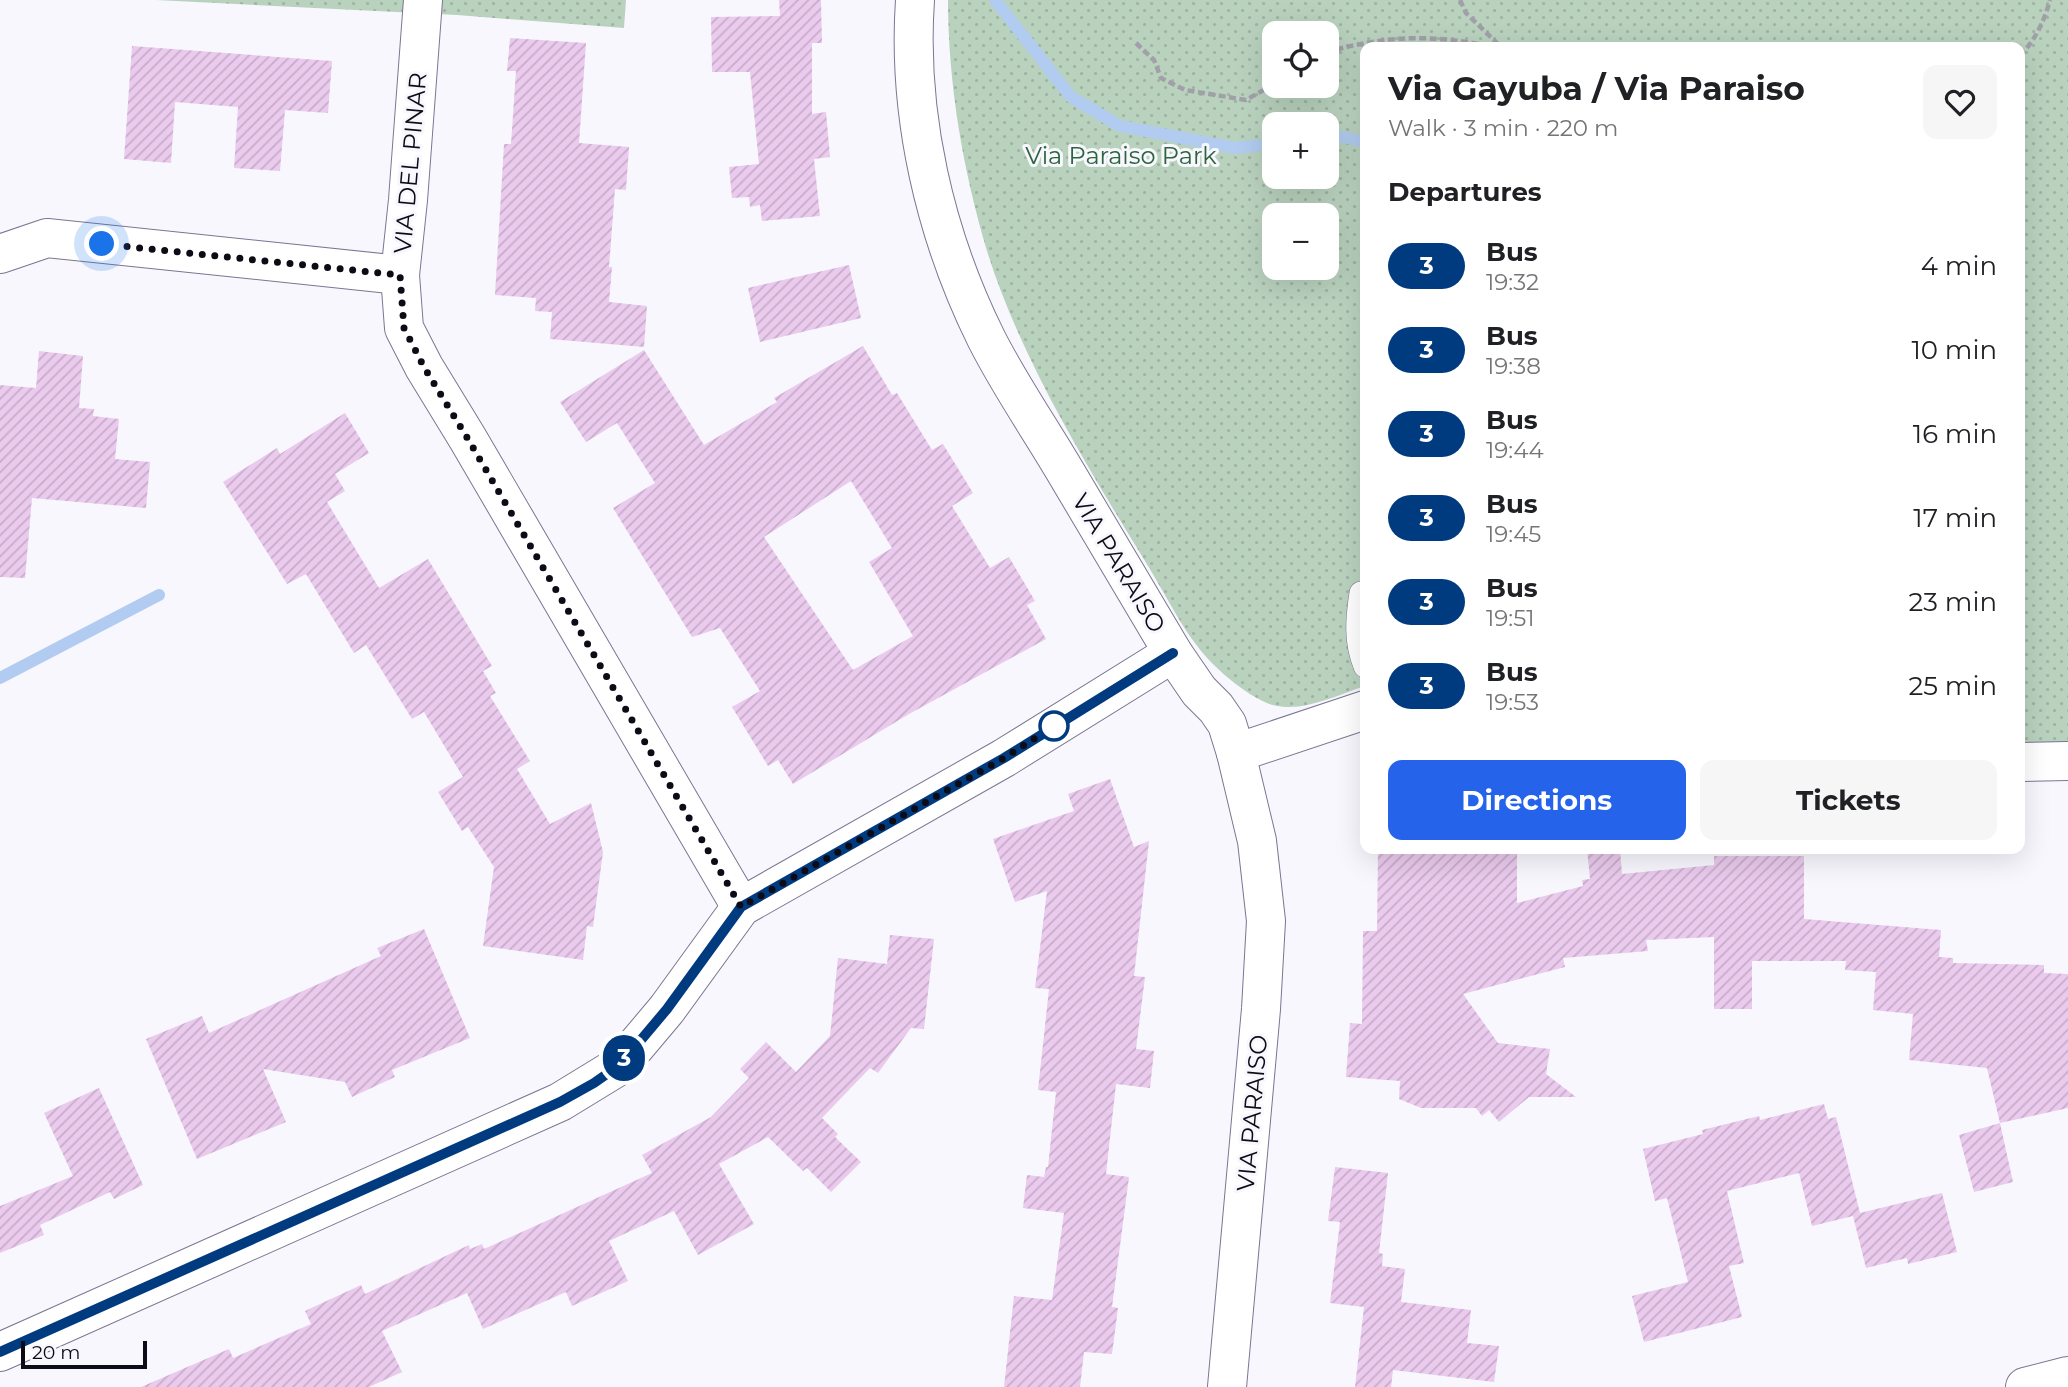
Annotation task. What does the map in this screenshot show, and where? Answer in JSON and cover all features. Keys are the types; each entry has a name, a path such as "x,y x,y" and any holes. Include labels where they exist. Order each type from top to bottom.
{"street":[{"name":"VIA DEL PINAR","path":"423,0 400,275 404,328 424,367 741,907"},
{"name":"VIA PARAISO","path":"915,0 912,62 918,112 939,215 960,278 986,339 1173,653 1199,691 1227,724 1257,841 1266,921 1261,1009 1227,1387"},
{"path":"0,254 47,238 400,275"},
{"path":"0,1352 560,1102 594,1083 614,1069 667,1009 741,907 1004,758 1173,653"},
{"path":"1236,753 1360,712"},
{"path":"2025,762 2068,761"},
{"path":"2025,1387 2068,1376"}],"lane":[{"path":"1360,599 1357,617 1360,654"}],"path":[{"path":"1460,0 1466,13 1496,42"},
{"path":"2025,51 2045,19 2050,0"},
{"path":"1364,42 1403,37 1472,42"},
{"path":"1136,43 1154,60 1161,78 1185,90 1246,100 1262,91"},
{"path":"1339,49 1360,43"}],"green space":[{"path":"156,0 626,0 624,28 457,15"},
{"name":"Via Paraiso Park","path":"948,0 2068,0 2068,742 2025,744 2025,42 1360,42 1360,688 1320,702 1296,707 1273,705 1259,699 1216,667 1196,645 1058,413 1018,332 987,251 964,158 954,95"}],"building":[{"path":"779,0 821,0 822,43 812,43 812,114 826,112 830,157 814,159 820,216 762,221 760,205 750,207 749,197 732,198 729,167 759,164 750,72 712,72 711,17 780,16"},
{"path":"510,38 586,43 579,143 629,147 626,190 615,189 609,302 647,306 644,347 550,339 552,312 535,311 536,298 495,295 504,144 511,144 516,71 507,71"},
{"path":"132,46 332,61 328,113 285,110 280,171 234,168 238,107 175,102 171,163 124,159"},
{"path":"849,265 861,318 760,342 748,288"},
{"path":"863,346 892,395 897,393 932,450 943,444 973,493 952,506 990,568 1009,557 1035,601 1027,605 1046,639 909,714 793,784 778,760 768,766 732,707 760,691 720,628 692,637 613,508 655,483 617,423 586,442 560,402 644,350 704,445 777,402 774,398","holes":["851,481 892,548 869,562 913,636 853,670 764,537"]},
{"path":"39,351 83,356 79,408 94,409 93,416 119,419 115,459 150,462 146,508 32,498 25,578 0,577 0,385 36,388"},
{"path":"345,413 369,453 335,474 345,491 327,502 379,588 428,559 492,666 483,671 496,693 490,696 530,761 517,769 550,824 591,803 603,852 593,927 587,926 583,960 483,946 494,867 468,827 462,831 438,792 463,777 424,712 412,719 366,645 354,653 306,574 287,584 223,482 277,448 280,454"},
{"path":"1110,779 1134,847 1149,841 1134,976 1145,977 1136,1049 1154,1051 1150,1088 1116,1084 1106,1174 1129,1177 1112,1307 1118,1308 1112,1354 1084,1352 1080,1387 1004,1387 1014,1296 1052,1300 1064,1213 1023,1208 1027,1175 1044,1177 1048,1167 1056,1092 1038,1090 1049,989 1035,988 1047,891 1015,902 993,839 1074,811 1068,794"},
{"path":"1378,854 1517,854 1517,903 1583,886 1582,880 1590,879 1588,854 1620,854 1622,874 1714,865 1714,856 1804,856 1804,919 1941,930 1939,957 1953,958 1953,963 2044,965 2044,973 2068,974 2068,1108 2000,1123 1987,1068 1909,1060 1913,1014 1873,1010 1876,972 1845,970 1846,961 1752,961 1752,1009 1714,1009 1714,937 1646,940 1648,951 1563,958 1565,967 1463,994 1498,1043 1550,1049 1546,1074 1576,1097 1529,1097 1499,1122 1489,1110 1482,1116 1476,1108 1421,1108 1399,1099 1400,1081 1346,1077 1350,1023 1362,1024 1363,931 1377,931"},
{"path":"424,929 470,1038 392,1070 395,1077 352,1097 345,1082 263,1069 286,1122 197,1159 146,1039 202,1016 209,1033 381,956 377,948"},
{"path":"890,935 934,939 924,1029 911,1028 878,1073 870,1068 822,1118 838,1134 835,1137 861,1162 831,1192 807,1168 803,1171 768,1137 719,1164 754,1224 698,1255 674,1211 609,1241 628,1281 572,1306 566,1292 483,1329 467,1293 382,1331 402,1372 369,1387 141,1387 229,1349 233,1358 311,1324 305,1311 361,1285 365,1294 469,1245 470,1249 482,1244 484,1249 652,1173 642,1155 711,1117 749,1078 740,1069 766,1042 796,1072 830,1036 838,958 887,964"},
{"path":"99,1088 143,1185 114,1199 110,1192 40,1225 44,1235 0,1253 0,1206 73,1176 44,1113"},
{"path":"1824,1104 1828,1119 1836,1117 1860,1213 1942,1193 1957,1252 1908,1264 1907,1258 1866,1268 1853,1216 1812,1226 1799,1173 1727,1191 1744,1263 1729,1266 1742,1317 1644,1342 1632,1296 1688,1282 1667,1198 1655,1201 1643,1149 1703,1134 1702,1130 1759,1116 1760,1120"},
{"path":"2000,1123 2013,1182 1974,1192 1959,1135"},
{"path":"1335,1167 1388,1173 1379,1253 1383,1254 1382,1266 1405,1269 1401,1302 1471,1310 1467,1343 1499,1346 1494,1382 1393,1370 1391,1387 1355,1387 1364,1307 1330,1303 1340,1222 1328,1221"}],"waterway":[{"path":"995,0 1071,97 1120,126 1235,148 1262,145"},
{"path":"1339,137 1360,141"},
{"path":"0,678 159,595"}],"bus line":[{"name":"3","path":"0,1352 560,1102 594,1083 614,1069 667,1009 741,907 1004,758 1173,653"}],"route":[{"path":"102,244 400,275 404,328 424,367 741,907 1004,758 1054,726"}]}
